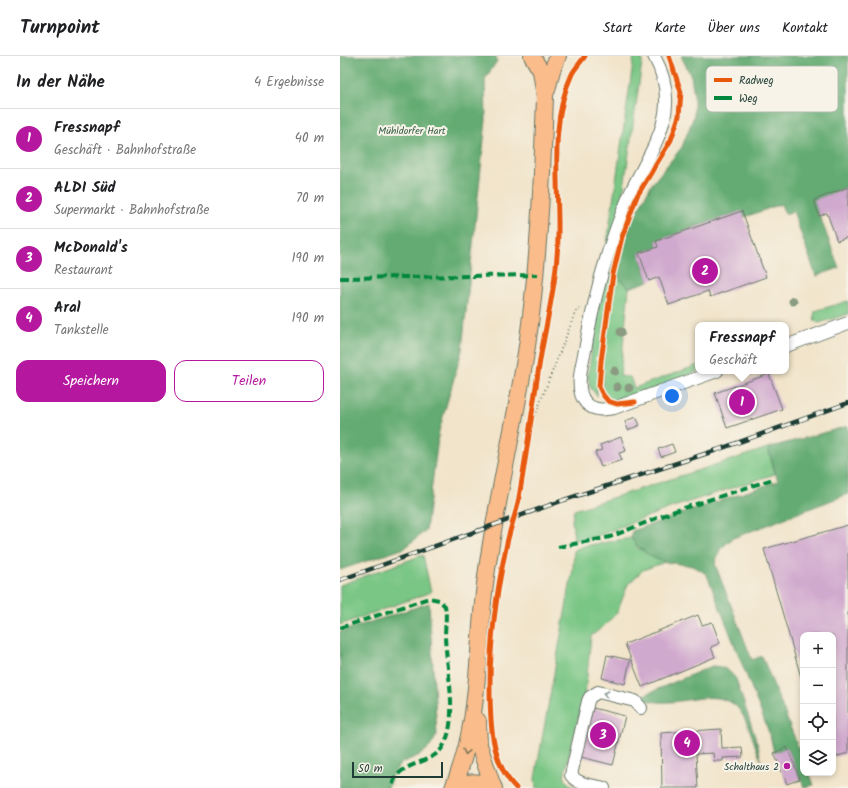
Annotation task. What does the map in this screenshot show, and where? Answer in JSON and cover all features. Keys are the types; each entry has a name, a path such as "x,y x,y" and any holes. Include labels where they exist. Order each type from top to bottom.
{"main road":[{"path":"532,56 541,71 545,97"},
{"path":"454,788 465,755 476,700 485,586 497,505 527,348 536,275 545,97 552,70 558,56"},
{"path":"476,700 479,745 494,788"},
{"path":"454,788 461,784 473,782 486,783 494,788"}],"street":[{"path":"654,56 663,73 666,87 666,105 662,125 653,148 630,193 610,245 592,310 580,377 580,390 583,398 592,408 599,410 614,408 709,374"},
{"path":"789,345 848,323"},
{"path":"604,788 575,780 571,775 590,696 598,692 635,701 641,708"}],"path":[{"path":"529,431 576,311 581,309 592,310"}],"green space":[{"name":"Mühldorfer Hart","path":"340,56 496,56 497,61 485,79 486,120 462,350 439,431 426,530 405,548 340,570"},
{"path":"634,56 643,56 599,360 597,396 590,387 588,375"},
{"path":"681,56 848,56 848,187 814,200 839,268 816,276 793,211 785,214 781,204 745,217 742,211 656,241 658,247 639,253 649,281 629,288 615,275 632,220 652,184 682,147 694,116 694,95 691,76"},
{"path":"615,275 629,288 620,376 630,377 634,388 695,366 695,372 664,386 635,396 611,400 603,398 603,361"},
{"path":"848,301 848,314 819,323 815,321 815,311"},
{"path":"848,426 848,494 733,538 720,549 715,564 752,660 762,656 800,751 800,776 810,776 814,785 804,787 787,747 774,753 770,735 707,575 692,566 656,559 642,550 631,538 632,531 778,481 768,448"},
{"path":"768,448 775,474 670,508 589,539 574,540 572,520 574,510"},
{"path":"631,538 638,548 665,562 643,570 628,584 617,613 591,636 586,686 564,776 566,781 574,788 536,788 535,778 573,569 574,550 584,546"},
{"path":"423,555 431,592 340,625 340,585"},
{"path":"429,603 437,735 430,747 420,755 401,763 392,775 388,788 340,788 340,632"},
{"path":"712,666 726,669 736,679 758,746 761,760 747,723 741,712 726,700 717,698 698,698 661,702 637,698"}],"building":[{"path":"848,187 848,237 837,241 827,213 819,216 814,200"},
{"path":"742,211 766,277 710,297 708,291 669,305 659,277 649,281 639,253 658,247 656,241"},
{"path":"769,374 782,409 727,428 715,393"},
{"path":"636,417 640,425 628,430 625,421"},
{"path":"621,437 626,451 619,453 622,460 601,467 595,452 602,450 600,445"},
{"path":"672,444 675,452 661,457 658,449"},
{"path":"848,525 848,753 836,757 836,632 800,632 800,674 764,549"},
{"path":"698,615 702,625 712,622 720,643 711,647 715,657 642,687 625,644"},
{"path":"607,655 630,660 625,684 602,678"},
{"path":"593,708 625,716 613,765 581,757"},
{"path":"721,729 722,748 742,747 743,757 723,758 723,761 714,761 713,753 696,754 698,788 662,788 661,733"},
{"name":"Schalthaus 2","path":"787,747 800,779 787,784 774,753"}],"railway":[{"path":"340,580 564,500 717,450 848,403"}],"marked path":[{"path":"340,278 537,275"},
{"path":"558,547 610,537 672,512 773,479"},
{"path":"340,628 429,598 439,600 445,606 445,637 451,694 450,723 447,737 442,748 437,754 406,768 399,773 392,788"}],"cycle path":[{"path":"516,788 507,778 501,766 493,740 490,698 490,667 493,631 503,560 518,503 558,249 557,153 560,112 572,74 585,56"},
{"path":"635,402 617,404 608,401 603,395 599,387 601,361 613,274 622,237 637,196 671,140 679,116 681,92 669,56"}],"place":[{"name":"ALDI Süd","path":"705,271"},
{"name":"Fressnapf","path":"742,402"},
{"name":"McDonald's","path":"603,735"},
{"name":"Aral","path":"687,743"},
{"name":"Schalthaus 2","path":"787,766"}]}
